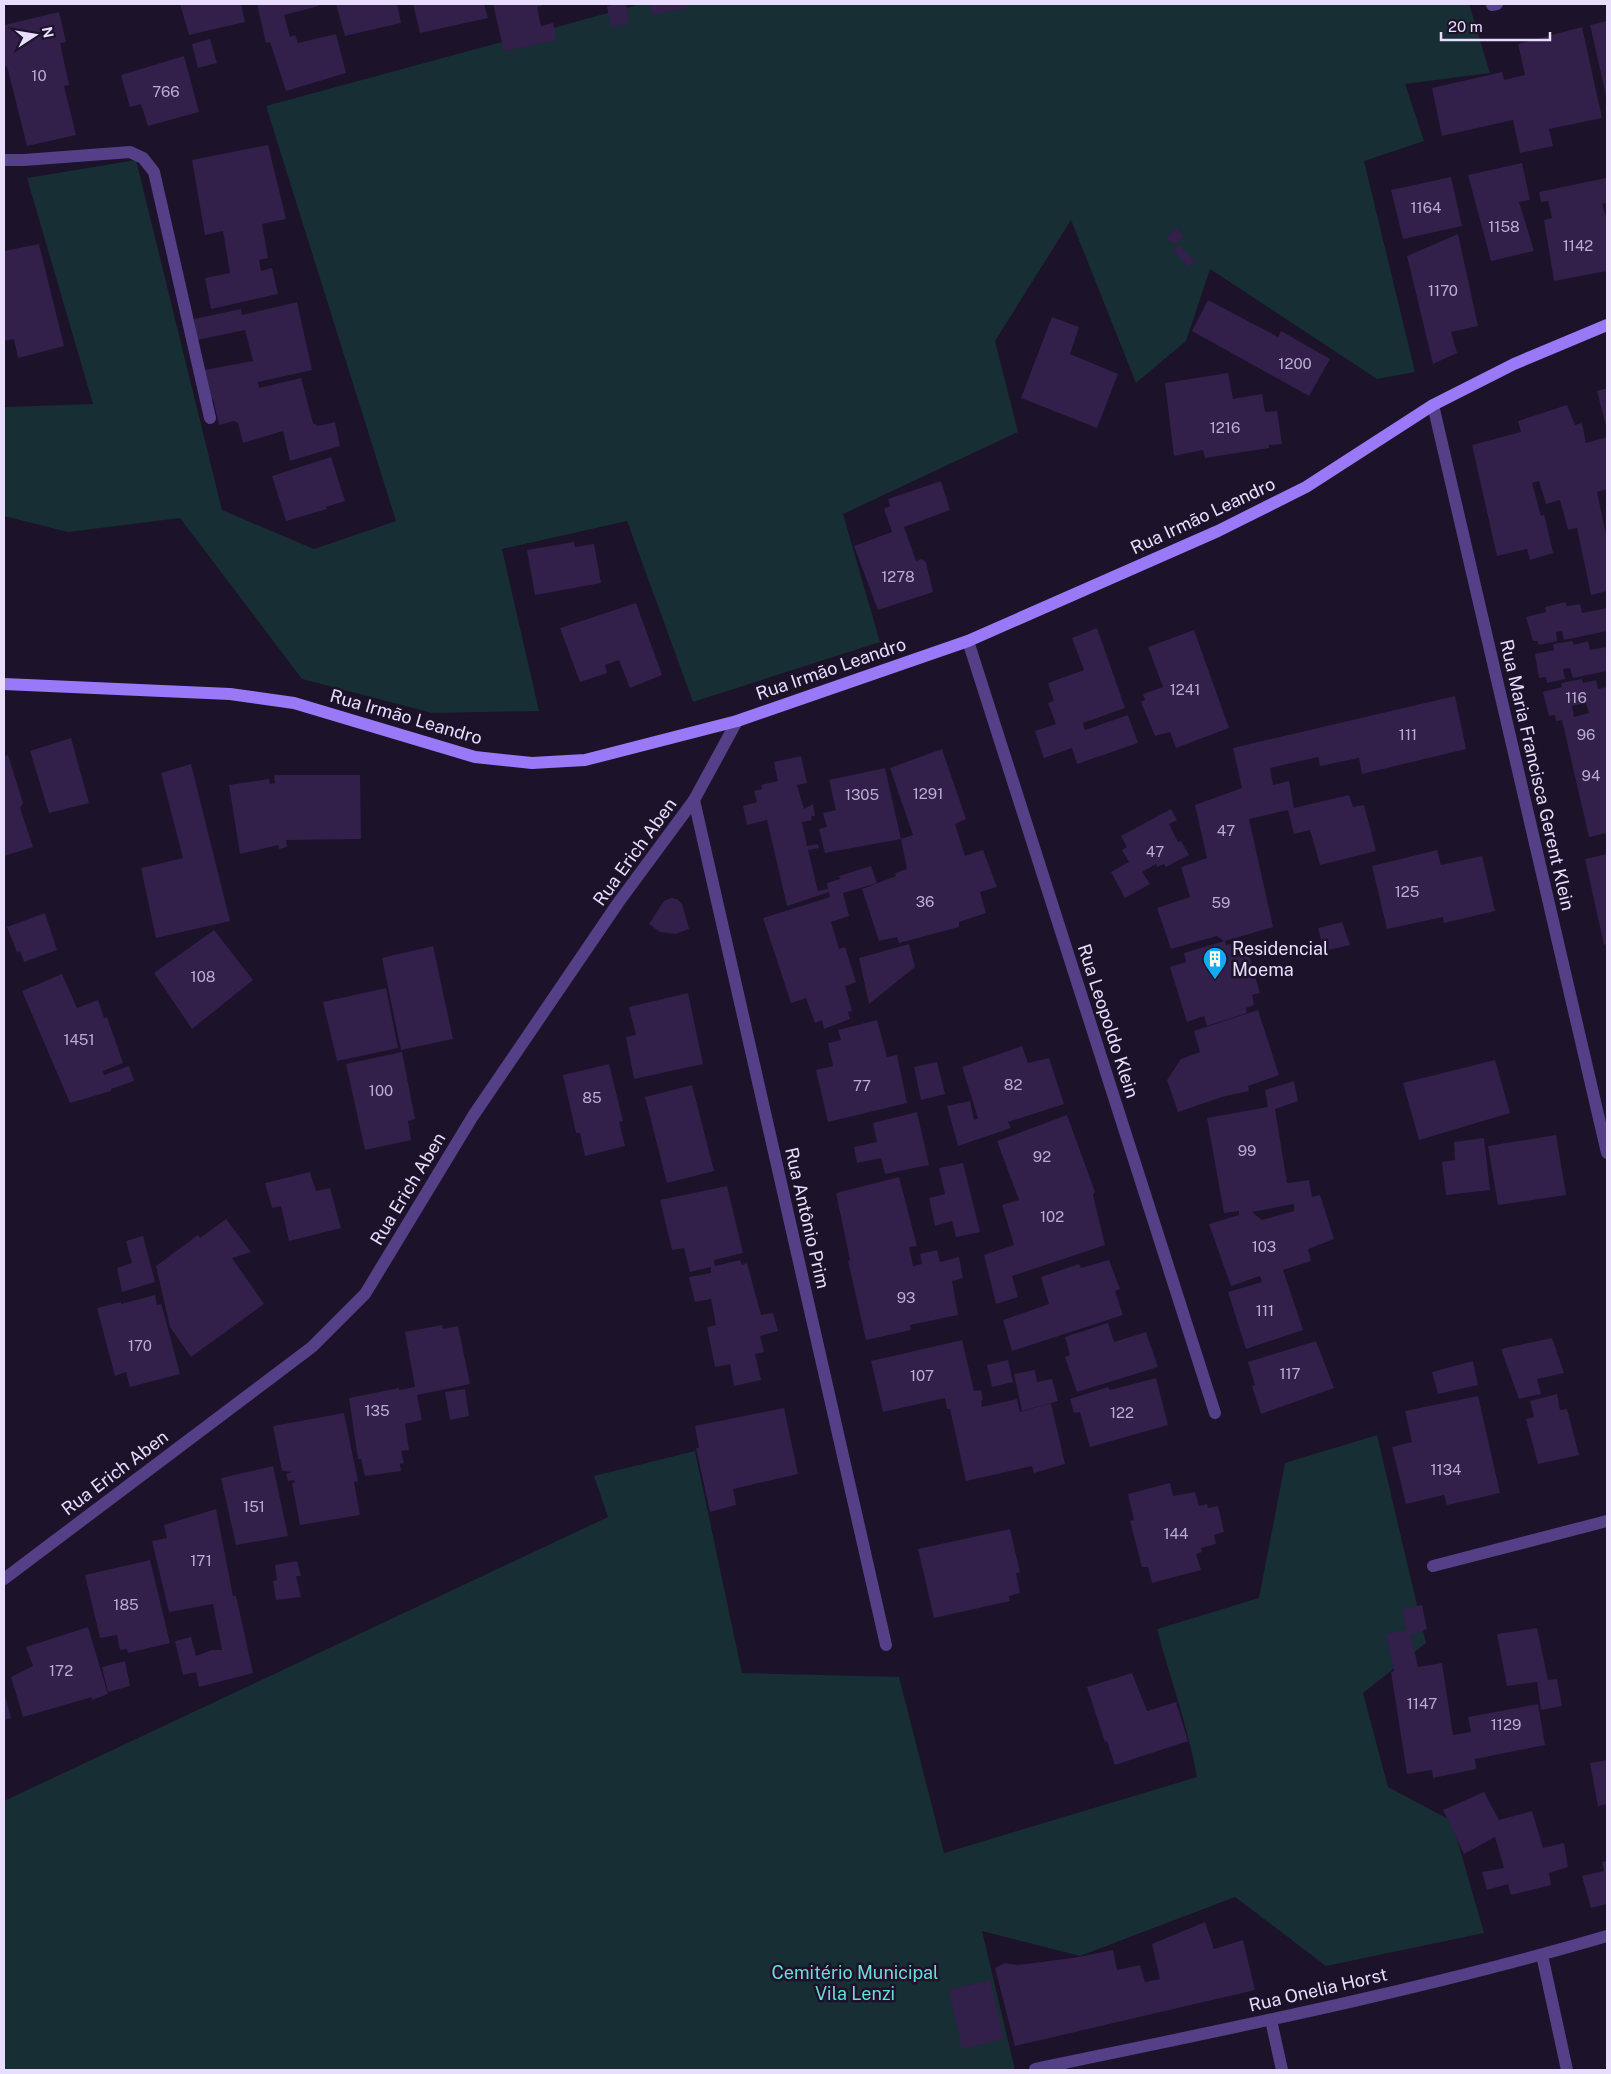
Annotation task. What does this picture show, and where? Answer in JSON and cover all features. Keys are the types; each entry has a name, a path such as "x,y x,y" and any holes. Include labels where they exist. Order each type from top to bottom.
{"street":[{"path":"4,160 130,152 143,158 154,172 210,418"},
{"name":"Rua Irmão Leandro","path":"4,684 221,694 294,703 474,757 532,762 585,760 737,721 968,641 1218,531 1288,495 1362,452 1433,405 1514,364 1607,325"},
{"name":"Rua Maria Francisca Gerent Klein","path":"1433,405 1607,1152"},
{"name":"Rua Leopoldo Klein","path":"968,641 1214,1413"},
{"name":"Rua Erich Aben","path":"4,1579 312,1347 365,1294 473,1116 618,903 694,800 737,721"},
{"name":"Rua Antônio Prim","path":"694,800 886,1644"},
{"path":"1433,1566 1607,1521"},
{"name":"Rua Onelia Horst","path":"1035,2069 1271,2020 1542,1955 1607,1936"},
{"path":"1542,1955 1567,2070"},
{"path":"1271,2020 1282,2070"}],"green space":[{"path":"641,4 1469,4 1490,73 1405,84 1424,141 1364,161 1415,372 1377,379 1210,269 1186,341 1136,383 1071,220 995,341 1018,432 843,514 880,642 693,702 627,521 502,549 539,711 432,713 302,679 180,518 68,532 4,516 4,407 93,404 27,178 136,160 222,510 314,549 396,521 266,106"},
{"name":"Cemitério Municipal Vila Lenzi","path":"1377,1435 1426,1643 1363,1693 1388,1787 1452,1821 1484,1933 1326,1966 1235,1897 1080,1956 982,1931 1015,2070 4,2070 4,1801 608,1517 594,1476 695,1451 742,1673 899,1677 944,1853 1197,1777 1184,1721 1157,1629 1259,1598 1285,1463"}],"building":[{"path":"180,4 241,4 245,22 189,35"},
{"path":"257,4 318,4 319,6 284,15 290,37 295,35 298,43 336,34 346,73 286,91 270,42 266,43"},
{"path":"336,4 397,4 401,23 345,36"},
{"path":"413,4 484,4 488,18 420,33"},
{"path":"493,4 541,4 542,6 537,7 541,26 553,23 557,40 504,51"},
{"path":"626,4 630,23 611,27 607,6"},
{"path":"650,4 687,4 687,8 653,15"},
{"path":"59,12 66,42 60,43 69,85 64,86 76,135 27,146 7,66 4,67 4,25"},
{"path":"1607,21 1607,96 1606,96 1590,25"},
{"path":"1582,27 1602,118 1549,129 1553,146 1520,153 1513,120 1442,136 1432,88 1502,72 1504,80 1525,75 1518,44"},
{"path":"210,39 217,63 198,68 192,44"},
{"path":"184,56 199,112 148,126 141,104 130,107 121,75"},
{"path":"268,145 286,219 262,224 268,258 259,260 261,271 272,268 278,294 211,309 205,278 230,273 223,231 205,235 192,160"},
{"path":"1522,163 1530,200 1519,202 1534,251 1491,261 1468,175"},
{"path":"1451,177 1462,226 1403,239 1391,190"},
{"path":"1606,178 1607,203 1602,204 1607,220 1607,271 1554,281 1544,220 1552,218 1548,201 1541,202 1539,192"},
{"path":"1177,228 1184,237 1173,245 1166,237"},
{"path":"1458,234 1478,326 1451,332 1457,353 1433,364 1407,256"},
{"path":"39,244 64,346 18,358 14,339 4,341 4,251"},
{"path":"1179,245 1195,261 1188,267 1173,251"},
{"path":"1208,300 1278,337 1281,331 1330,359 1309,396 1192,331"},
{"path":"297,302 312,370 258,382 259,388 301,378 313,423 318,426 335,422 340,446 290,461 283,431 243,443 238,423 234,421 219,425 213,399 210,400 204,370 253,361 245,330 197,340 194,319 241,309 242,315"},
{"path":"1052,317 1079,327 1070,354 1118,374 1097,428 1021,398"},
{"path":"1228,373 1233,399 1262,394 1265,412 1277,411 1282,444 1269,445 1269,448 1205,458 1203,450 1174,456 1165,383"},
{"path":"1607,388 1607,430 1597,391"},
{"path":"1567,405 1575,425 1582,423 1586,443 1607,437 1607,489 1597,492 1607,539 1607,591 1591,595 1577,528 1568,530 1560,500 1546,504 1539,481 1532,483 1541,516 1544,514 1553,553 1530,560 1527,549 1497,556 1472,445 1521,432 1518,421"},
{"path":"331,457 345,501 326,507 327,509 286,521 272,476"},
{"path":"941,481 950,510 904,527 916,561 922,559 926,562 933,592 878,610 854,546 892,532 884,509 890,506 888,499"},
{"path":"574,542 575,547 594,544 601,583 535,595 527,550"},
{"path":"1565,602 1567,606 1580,604 1582,613 1607,608 1607,631 1564,640 1562,631 1556,632 1557,641 1539,645 1537,641 1533,641 1526,617 1546,612 1545,607"},
{"path":"636,603 662,675 630,688 619,660 605,665 607,673 580,682 560,628"},
{"path":"1097,628 1125,708 1083,723 1085,730 1128,715 1138,743 1077,764 1072,748 1044,758 1035,731 1056,724 1048,703 1054,701 1048,683 1084,670 1072,638"},
{"path":"1194,630 1229,728 1176,748 1170,732 1155,736 1141,702 1145,700 1143,694 1163,687 1148,647"},
{"path":"1572,641 1574,645 1588,641 1590,650 1607,647 1607,671 1573,678 1570,668 1563,669 1565,679 1547,683 1546,677 1539,678 1535,654 1554,650 1553,644"},
{"path":"1582,679 1583,683 1596,680 1598,689 1607,687 1607,833 1589,837 1562,720 1556,721 1555,715 1549,716 1543,692 1562,687 1561,683","holes":["1586,703 1589,713 1574,717 1572,706"]},
{"path":"1455,696 1466,749 1362,774 1359,758 1320,766 1318,757 1270,768 1273,785 1289,781 1294,808 1349,795 1353,807 1364,805 1376,851 1320,865 1310,830 1294,834 1288,810 1249,819 1273,927 1225,941 1226,945 1235,943 1239,955 1248,952 1260,993 1252,995 1254,1005 1246,1008 1247,1013 1207,1026 1204,1016 1187,1022 1170,967 1186,962 1184,953 1224,941 1217,936 1171,949 1157,908 1190,897 1181,867 1207,858 1195,805 1242,788 1233,748"},
{"path":"71,738 89,803 49,813 30,751"},
{"path":"942,749 966,819 955,824 965,856 983,850 997,887 980,892 986,913 959,922 959,927 899,943 897,937 879,941 862,889 896,876 895,873 907,869 901,839 913,835 890,768"},
{"path":"8,755 23,803 20,808 33,847 4,856 4,757"},
{"path":"801,756 807,783 797,785 804,809 813,804 815,816 811,816 812,820 802,822 807,846 818,844 819,848 808,850 818,891 828,889 827,883 840,879 839,876 871,866 877,883 843,893 849,916 831,922 839,949 845,947 856,982 845,986 852,1011 848,1012 850,1019 824,1029 822,1020 815,1023 806,998 791,1003 763,918 830,897 829,892 787,906 767,820 747,825 743,806 757,802 754,791 762,789 761,785 778,781 774,762"},
{"path":"191,764 230,921 156,938 141,868 183,858 161,773"},
{"path":"885,768 901,839 825,853 819,829 827,827 823,813 836,810 829,780"},
{"path":"274,775 360,775 361,839 286,840 287,847 279,849 278,845 240,854 229,785 269,779 270,784 275,783"},
{"path":"1171,809 1177,820 1169,824 1178,842 1181,841 1189,855 1166,867 1164,864 1157,867 1156,864 1142,872 1150,884 1125,898 1111,872 1129,862 1122,850 1127,847 1121,836"},
{"path":"1437,850 1441,865 1482,856 1495,911 1444,923 1443,917 1387,929 1372,866"},
{"path":"1607,854 1607,944 1604,945 1585,859"},
{"path":"671,898 677,899 682,904 689,929 675,934 660,932 649,924 664,901"},
{"path":"45,913 57,950 24,962 20,951 17,952 7,927"},
{"path":"1342,922 1350,945 1324,951 1318,928"},
{"path":"214,930 253,980 192,1029 154,973"},
{"path":"909,944 915,967 869,1004 859,958"},
{"path":"433,946 453,1039 401,1050 382,958"},
{"path":"62,974 77,1008 98,1000 104,1018 107,1017 123,1063 103,1071 104,1075 129,1066 134,1081 111,1089 111,1091 70,1103 22,991"},
{"path":"386,988 398,1048 337,1061 323,1002"},
{"path":"688,993 703,1064 634,1079 626,1037 636,1035 629,1007"},
{"path":"1258,1010 1279,1075 1248,1086 1249,1091 1222,1097 1178,1112 1167,1080 1181,1059 1200,1052 1194,1031"},
{"path":"877,1020 887,1057 897,1055 907,1103 828,1122 816,1070 833,1066 828,1043 841,1040 838,1030"},
{"path":"1022,1046 1028,1063 1049,1058 1064,1104 1008,1122 1011,1128 958,1146 947,1106 970,1101 974,1120 978,1118 962,1067"},
{"path":"402,1052 415,1119 408,1121 411,1140 365,1150 346,1064"},
{"path":"1495,1060 1510,1113 1419,1140 1403,1083"},
{"path":"937,1062 945,1094 921,1100 914,1067"},
{"path":"609,1064 623,1121 619,1122 625,1146 585,1156 580,1133 576,1133 563,1075"},
{"path":"1294,1081 1298,1101 1275,1109 1287,1183 1309,1180 1312,1197 1320,1195 1334,1239 1308,1249 1311,1261 1283,1270 1303,1330 1246,1349 1228,1292 1262,1282 1260,1276 1231,1286 1209,1224 1239,1215 1239,1211 1224,1213 1207,1118 1268,1107 1265,1090","holes":["1294,1204 1294,1211 1262,1220 1252,1212"]},
{"path":"692,1085 714,1171 667,1183 645,1097"},
{"path":"917,1112 929,1165 885,1174 881,1158 857,1163 854,1147 877,1142 873,1123"},
{"path":"1067,1115 1095,1192 1093,1195 1105,1245 1012,1276 1018,1297 996,1304 984,1255 1014,1245 1002,1205 1019,1200 997,1141"},
{"path":"1556,1135 1566,1195 1498,1205 1488,1146"},
{"path":"1484,1138 1490,1190 1446,1195 1442,1162 1455,1160 1454,1142"},
{"path":"963,1163 980,1232 956,1237 952,1221 935,1226 929,1198 945,1194 939,1168"},
{"path":"310,1172 316,1191 330,1188 341,1228 289,1241 281,1206 272,1208 265,1183"},
{"path":"899,1177 917,1246 909,1247 913,1266 922,1264 920,1254 937,1250 940,1262 959,1257 963,1278 952,1281 958,1315 910,1325 911,1330 866,1340 848,1261 850,1260 836,1193"},
{"path":"727,1186 743,1253 714,1260 715,1266 740,1260 742,1265 747,1263 761,1315 773,1313 778,1331 760,1336 764,1352 755,1354 761,1380 734,1386 730,1364 715,1367 707,1327 716,1325 711,1299 695,1302 689,1277 711,1273 711,1267 690,1272 684,1248 672,1250 660,1200"},
{"path":"226,1219 251,1252 232,1258 264,1304 191,1357 170,1327 156,1266 198,1235 200,1238"},
{"path":"143,1236 155,1282 122,1292 117,1268 132,1263 126,1241"},
{"path":"1109,1260 1120,1289 1115,1291 1123,1315 1012,1351 1003,1320 1049,1304 1041,1277 1079,1264 1081,1268"},
{"path":"155,1295 157,1305 161,1304 163,1310 180,1374 130,1387 126,1372 115,1376 97,1308"},
{"path":"1108,1323 1114,1342 1146,1332 1158,1367 1077,1392 1065,1357 1070,1355 1065,1337"},
{"path":"442,1325 443,1329 458,1326 470,1384 417,1395 422,1420 405,1424 409,1450 401,1451 404,1463 400,1464 401,1471 365,1476 361,1459 358,1459 349,1398 399,1388 399,1390 415,1387 405,1332"},
{"path":"1552,1338 1564,1373 1537,1379 1541,1394 1519,1399 1501,1349"},
{"path":"962,1340 974,1391 981,1390 982,1407 1017,1399 1020,1412 1051,1403 1065,1464 1034,1473 1032,1466 966,1481 950,1409 947,1409 945,1398 883,1412 871,1361"},
{"path":"1316,1341 1334,1388 1261,1414 1252,1386 1255,1385 1248,1362"},
{"path":"1008,1360 1013,1382 992,1387 987,1365"},
{"path":"1473,1361 1478,1385 1438,1394 1432,1372"},
{"path":"1035,1370 1037,1382 1052,1379 1058,1401 1022,1411 1014,1374"},
{"path":"1156,1378 1168,1425 1090,1447 1080,1412 1074,1413 1070,1399 1108,1387 1110,1390"},
{"path":"465,1389 469,1416 450,1420 445,1392"},
{"path":"1557,1394 1560,1410 1567,1409 1579,1455 1538,1464 1526,1419 1534,1417 1530,1401"},
{"path":"1478,1396 1500,1493 1447,1505 1444,1495 1406,1504 1392,1447 1412,1442 1405,1411"},
{"path":"784,1408 798,1474 733,1489 736,1505 710,1512 696,1448 699,1448 695,1426"},
{"path":"344,1413 358,1481 354,1482 360,1515 300,1525 292,1483 295,1483 294,1480 288,1481 286,1474 292,1472 282,1471 273,1426"},
{"path":"273,1466 288,1536 236,1545 221,1478"},
{"path":"1170,1483 1173,1496 1195,1492 1199,1506 1207,1504 1208,1508 1218,1506 1224,1532 1214,1535 1216,1544 1201,1548 1202,1552 1196,1554 1201,1570 1152,1583 1148,1567 1142,1567 1130,1521 1134,1520 1128,1494"},
{"path":"216,1509 233,1596 236,1596 253,1673 199,1687 196,1672 183,1675 175,1641 191,1637 196,1656 212,1650 222,1650 213,1604 169,1612 152,1541 167,1538 164,1525"},
{"path":"1010,1529 1020,1572 1016,1573 1020,1593 1009,1596 1010,1601 934,1618 918,1549"},
{"path":"150,1560 170,1643 128,1653 127,1649 120,1650 117,1635 100,1638 85,1575"},
{"path":"297,1561 301,1576 296,1576 301,1597 276,1600 273,1581 277,1580 275,1565"},
{"path":"1422,1605 1427,1629 1411,1635 1418,1667 1442,1663 1453,1735 1471,1732 1468,1717 1538,1704 1545,1745 1475,1759 1476,1769 1433,1778 1432,1770 1407,1774 1391,1672 1394,1671 1386,1634 1406,1630 1402,1609"},
{"path":"88,1627 108,1694 92,1700 92,1697 23,1717 11,1677 33,1666 26,1647"},
{"path":"1537,1628 1548,1680 1557,1679 1562,1706 1541,1710 1537,1682 1507,1686 1497,1634"},
{"path":"125,1661 130,1686 108,1692 102,1667"},
{"path":"1132,1673 1147,1711 1176,1702 1188,1741 1115,1765 1107,1741 1105,1742 1087,1687"},
{"path":"4,1691 11,1718 4,1720"},
{"path":"1607,1760 1607,1804 1598,1806 1590,1763"},
{"path":"1484,1792 1499,1820 1532,1811 1543,1848 1564,1843 1568,1867 1549,1873 1551,1885 1511,1895 1508,1884 1487,1890 1482,1872 1504,1868 1495,1837 1464,1854 1443,1810"},
{"path":"1607,1861 1607,1904 1591,1908 1582,1876 1604,1871 1602,1862"},
{"path":"1205,1922 1214,1949 1243,1940 1255,1990 1015,2046 995,1968 1005,1963 1018,1965 1073,1958 1113,1950 1117,1970 1140,1965 1145,1982 1160,1979 1152,1944"},
{"path":"990,1980 1004,2039 962,2049 949,1990"}],"place":[{"name":"Residencial Moema","path":"1215,980"}]}
